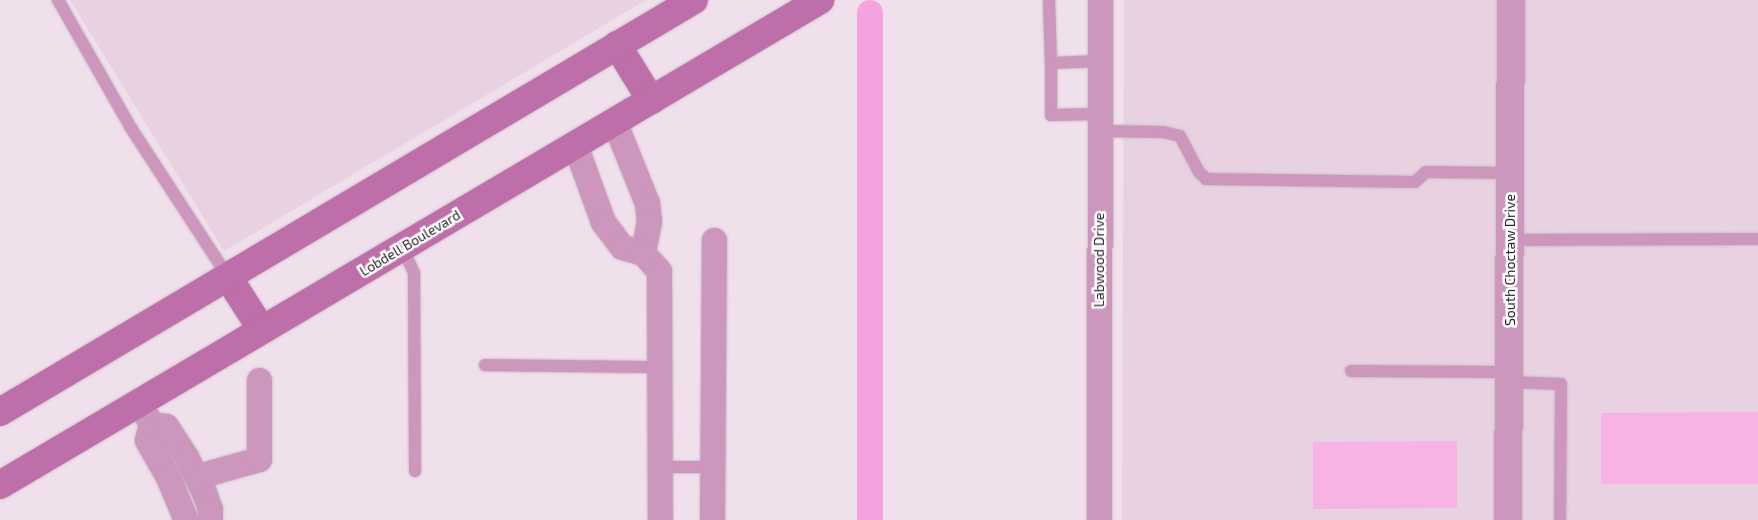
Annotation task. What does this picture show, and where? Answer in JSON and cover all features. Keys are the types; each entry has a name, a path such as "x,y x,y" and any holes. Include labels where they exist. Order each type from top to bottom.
{"main road":[{"path":"0,412 694,0"},
{"name":"Lobdell Boulevard","path":"0,485 145,414 262,330 820,0"},
{"path":"618,45 651,100"},
{"path":"228,276 262,330"}],"street":[{"name":"Labwood Drive","path":"1099,520 1100,0"},
{"name":"South Choctaw Drive","path":"1508,520 1512,0"},
{"path":"614,121 647,203 649,222 643,252"},
{"path":"574,145 602,222 622,247 643,252 659,272 660,520"},
{"path":"712,520 714,240"},
{"path":"164,471 196,475 259,459 259,380"},
{"path":"145,414 147,440 164,471 183,513"},
{"path":"145,414 166,426 196,475 210,509 210,520"},
{"path":"183,513 196,475"}],"lane":[{"path":"58,0 132,128 228,276"},
{"path":"1049,0 1051,115 1180,136 1200,172 1206,179 1415,182 1426,172 1510,173"},
{"path":"1050,63 1100,61"},
{"path":"1510,240 1758,239"},
{"path":"402,247 414,273 415,471"},
{"path":"485,365 660,367"},
{"path":"1352,372 1509,377 1561,384 1560,520"},
{"path":"660,467 713,467"}],"shaded area":[{"path":"70,0 646,0 224,251"},
{"path":"1124,0 1758,0 1758,520 1122,520"}],"building":[{"path":"1758,412 1758,484 1601,484 1601,413"},
{"path":"1457,441 1457,508 1313,509 1313,442"}],"waterway":[{"path":"870,13 870,520"}]}
